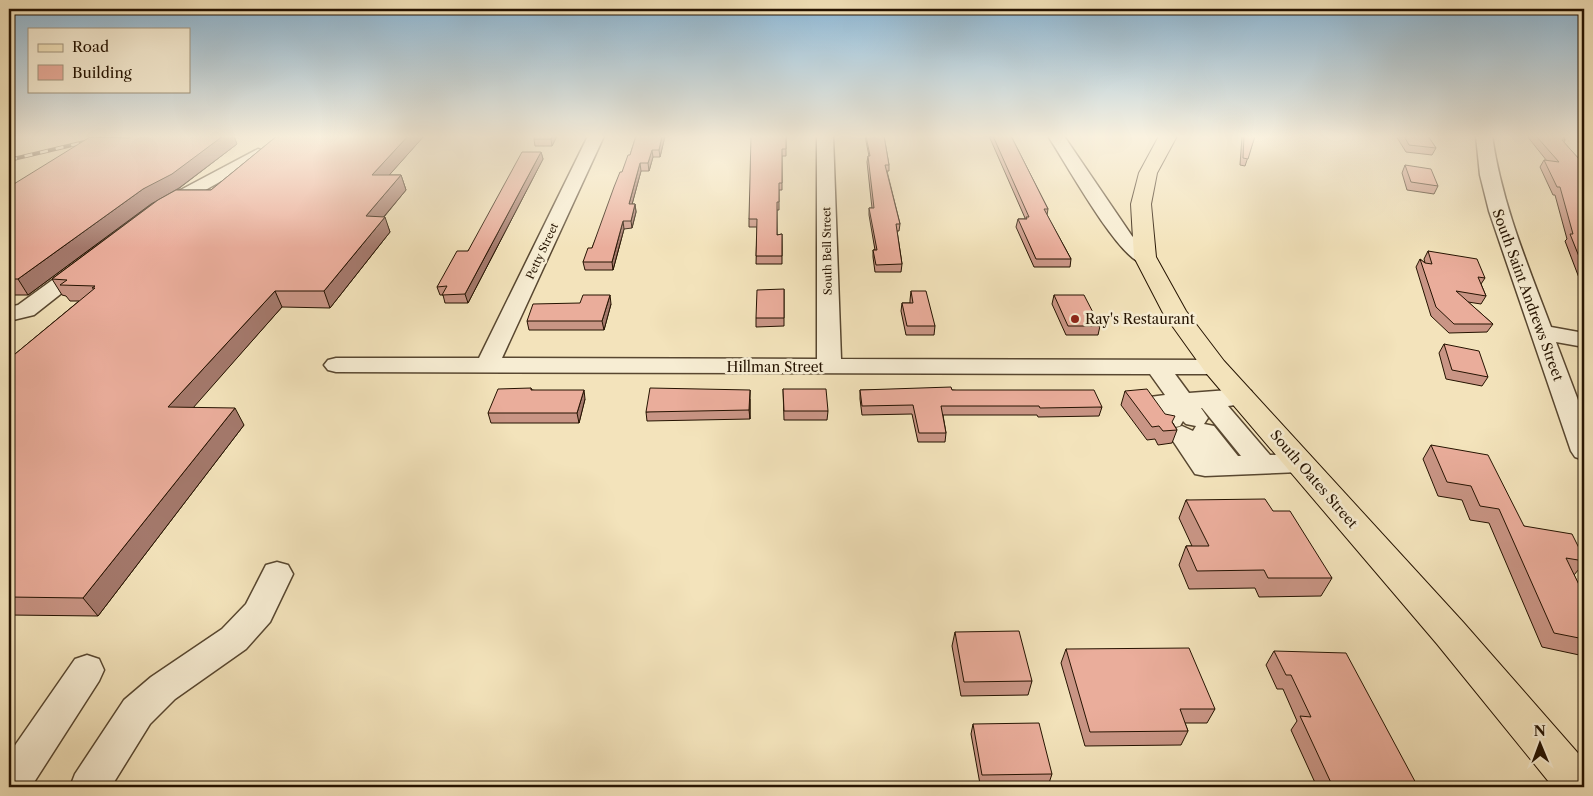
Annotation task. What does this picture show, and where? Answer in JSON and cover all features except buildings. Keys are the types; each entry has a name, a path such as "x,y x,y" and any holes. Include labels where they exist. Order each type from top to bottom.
{"main road":[{"name":"South Oates Street","path":"1149,173 1142,190 1140,204 1145,257 1175,313 1215,367 1242,397 1282,464 1534,730 1580,787"}],"street":[{"path":"150,215 224,173"},
{"name":"Petty Street","path":"487,366 578,173"},
{"name":"South Bell Street","path":"826,173 829,367"},
{"path":"1081,173 1125,240 1145,257"},
{"name":"South Saint Andrews Street","path":"1489,173 1498,212 1584,451"},
{"path":"9,314 26,310 96,257"},
{"path":"1541,332 1584,340"},
{"name":"Hillman Street","path":"336,365 1215,367"},
{"path":"1158,368 1191,417 1205,467 1282,464"},
{"path":"1191,417 1242,397"},
{"path":"1191,417 1282,464"},
{"path":"89,787 137,712 163,688 234,639 258,613 277,574"},
{"path":"9,787 87,670"}],"place":[{"name":"Ray's Restaurant","path":"1075,319"}]}
